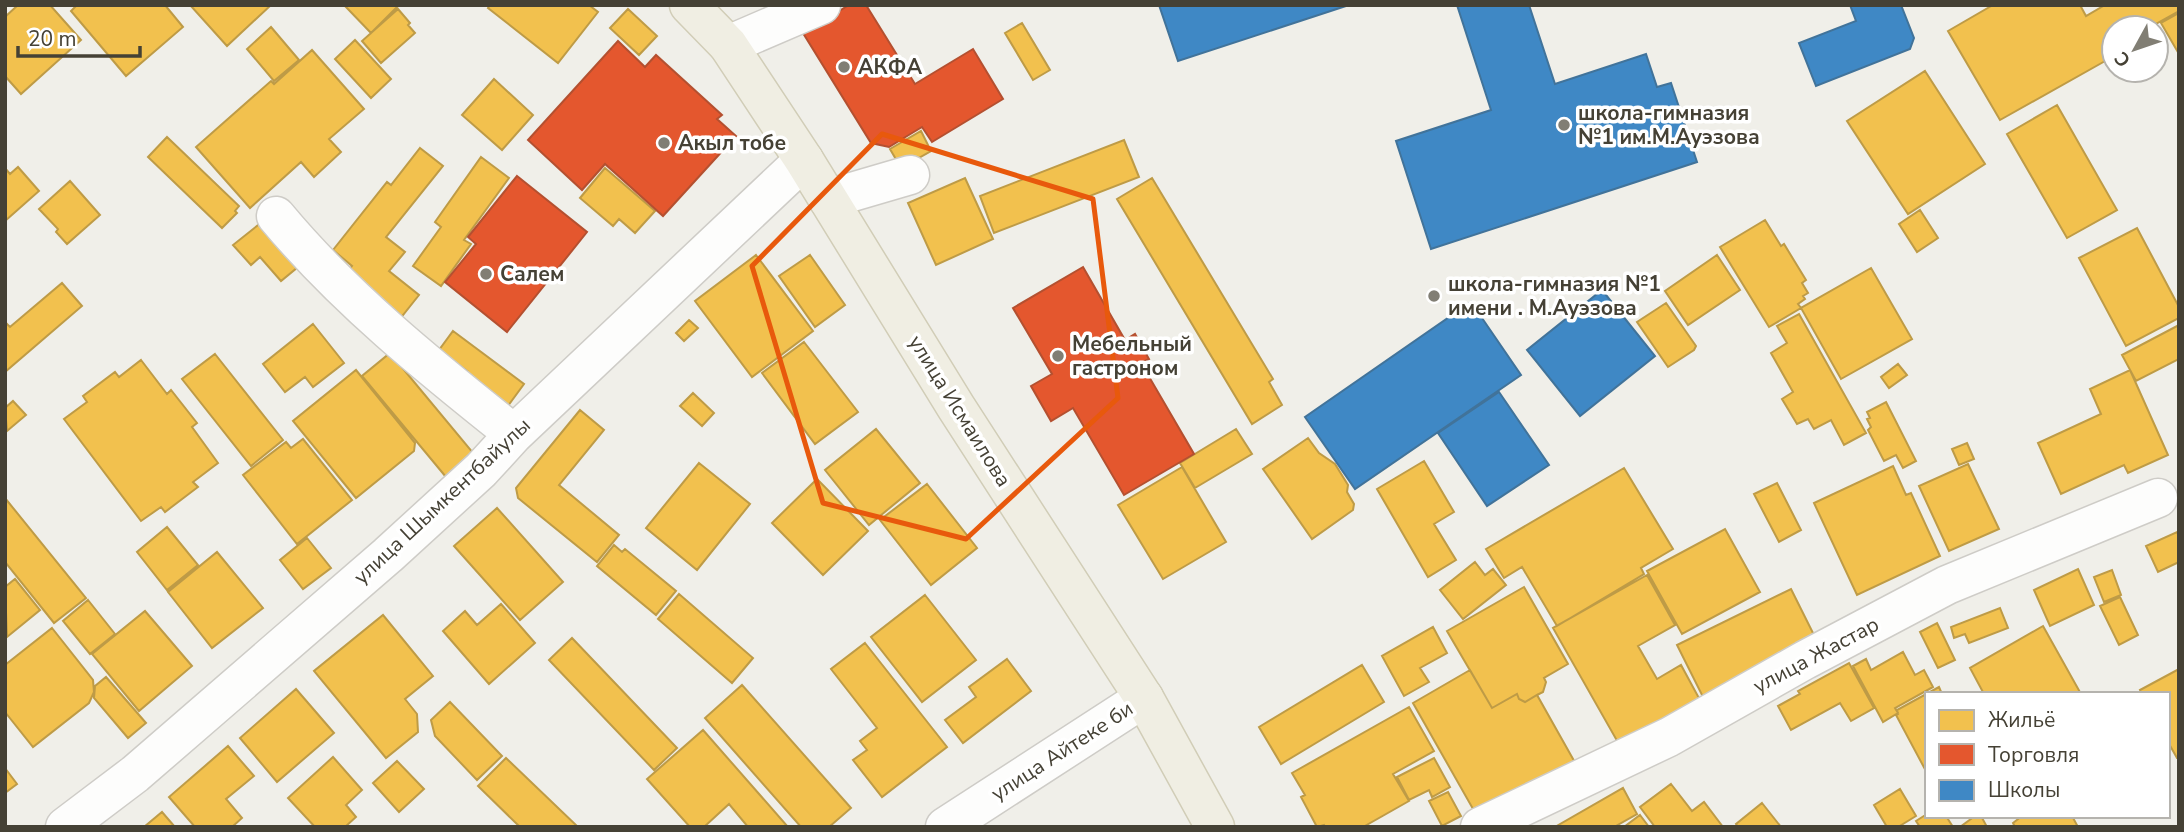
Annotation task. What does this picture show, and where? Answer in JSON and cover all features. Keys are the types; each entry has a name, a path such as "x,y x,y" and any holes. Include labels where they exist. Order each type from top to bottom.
{"main road":[{"name":"улица Исмаилова","path":"689,5 729,45 804,160 956,407 1144,698 1215,827"}],"street":[{"path":"729,45 821,5"},
{"name":"улица Шымкентбайулы","path":"65,827 135,774 388,555 481,470 513,434 804,160"},
{"path":"828,199 910,175"},
{"path":"276,216 306,252 360,303 513,434"},
{"name":"улица Жастар","path":"1480,827 1669,737 1805,660 1947,585 2158,498"},
{"name":"улица Айтеке би","path":"945,827 1144,698"}],"highlighted area":[{"path":"882,134 1093,199 1118,398 966,539 823,503 752,266"}],"building: Жильё":[{"path":"18,5 50,5 81,40 21,94 5,76 5,17"},
{"path":"77,5 165,5 183,27 126,76 71,11"},
{"path":"190,5 271,5 227,46"},
{"path":"344,5 399,5 371,33"},
{"path":"490,5 589,5 598,12 558,63 488,8"},
{"path":"1993,5 2080,5 2086,16 2105,5 2179,5 2179,11 2170,16 2100,14 2100,64 2000,120 1948,31"},
{"path":"398,9 415,33 381,63 362,41"},
{"path":"628,9 657,36 639,55 610,28"},
{"path":"2179,13 2179,54 2170,38 2170,18"},
{"path":"1022,23 1050,70 1033,80 1005,33"},
{"path":"271,27 299,60 274,81 247,49"},
{"path":"355,40 391,79 371,98 335,59"},
{"path":"312,50 364,109 329,139 341,152 314,177 301,162 250,208 196,147 271,81 274,84"},
{"path":"1925,71 1985,164 1908,214 1847,121"},
{"path":"494,79 533,115 502,150 462,115"},
{"path":"2057,105 2117,210 2067,238 2007,134"},
{"path":"921,131 931,151 901,168 890,149"},
{"path":"167,137 239,206 235,211 237,213 222,228 148,157"},
{"path":"1124,140 1139,177 994,233 980,196"},
{"path":"420,148 443,166 386,237 405,252 389,271 419,295 399,320 344,276 352,266 333,250 387,182 391,185"},
{"path":"481,157 509,178 464,240 471,244 441,286 413,266 441,227 435,222"},
{"path":"18,167 39,191 5,221 5,168 10,174"},
{"path":"605,168 655,211 635,233 619,219 613,226 580,198"},
{"path":"965,178 993,239 936,265 908,203"},
{"path":"1152,178 1273,379 1269,382 1282,405 1252,424 1117,199"},
{"path":"70,181 100,215 67,244 56,232 58,229 39,209"},
{"path":"1920,210 1938,238 1917,252 1899,224"},
{"path":"267,218 304,262 281,281 260,257 251,265 233,245"},
{"path":"1765,220 1781,246 1784,244 1806,280 1802,283 1808,293 1798,304 1801,308 1769,327 1720,247"},
{"path":"2137,228 2179,307 2179,318 2126,346 2079,258"},
{"path":"756,255 813,331 752,377 695,301"},
{"path":"810,255 845,305 815,327 779,276"},
{"path":"1717,255 1740,290 1688,325 1665,291"},
{"path":"1871,268 1912,339 1841,379 1801,308"},
{"path":"62,283 82,306 5,372 5,322 10,327"},
{"path":"1666,303 1696,346 1668,367 1637,322"},
{"path":"1799,314 1866,433 1844,445 1831,420 1814,429 1808,419 1797,424 1782,399 1793,392 1771,353 1787,343 1777,326"},
{"path":"689,320 698,328 684,341 676,333"},
{"path":"313,324 344,363 313,387 305,377 285,392 263,364"},
{"path":"2179,325 2179,359 2136,381 2122,355"},
{"path":"453,331 524,384 502,414 459,381 467,371 439,350"},
{"path":"804,342 858,412 815,444 762,373"},
{"path":"390,353 474,454 446,477 362,376"},
{"path":"215,354 283,440 251,466 182,379"},
{"path":"141,360 167,394 171,390 197,423 192,427 218,463 193,482 198,487 165,512 161,507 141,521 64,419 87,402 83,396 115,372 119,377"},
{"path":"1898,364 1907,375 1889,388 1881,377"},
{"path":"356,370 415,443 414,451 356,498 293,421"},
{"path":"2130,370 2168,455 2128,473 2124,465 2061,494 2038,443 2101,414 2090,389"},
{"path":"693,393 714,413 702,426 680,406"},
{"path":"13,401 26,415 7,431 5,408"},
{"path":"1886,402 1916,461 1903,468 1896,455 1884,461 1868,430 1871,427 1867,412"},
{"path":"580,410 604,430 559,485 619,535 597,562 518,498 516,488"},
{"path":"876,429 920,483 869,525 825,470"},
{"path":"1236,429 1252,454 1195,488 1180,463"},
{"path":"1308,438 1319,453 1335,464 1348,485 1347,492 1354,504 1353,510 1312,539 1263,469"},
{"path":"303,439 352,500 297,544 243,475 286,442 291,448"},
{"path":"1967,443 1974,459 1959,465 1952,449"},
{"path":"1424,461 1454,512 1434,524 1456,560 1428,577 1377,489"},
{"path":"699,463 750,504 697,570 646,528"},
{"path":"1968,464 1999,529 1949,551 1919,486"},
{"path":"1893,466 1906,495 1911,493 1940,556 1857,595 1814,503"},
{"path":"1182,467 1226,542 1163,579 1118,505"},
{"path":"1624,468 1673,549 1641,568 1644,574 1557,626 1522,567 1504,578 1486,549"},
{"path":"817,479 868,531 823,575 772,523"},
{"path":"1777,483 1801,530 1779,542 1754,494"},
{"path":"927,484 977,548 931,585 880,520"},
{"path":"5,498 86,598 54,623 5,562"},
{"path":"497,508 563,582 520,620 454,546"},
{"path":"167,527 198,565 167,590 137,552"},
{"path":"1725,529 1760,592 1682,634 1647,571"},
{"path":"2177,532 2179,562 2158,572 2146,546"},
{"path":"307,538 331,568 303,589 280,560"},
{"path":"614,545 622,552 625,549 676,591 656,615 597,566"},
{"path":"217,552 263,608 212,648 168,592"},
{"path":"1475,562 1485,575 1493,569 1506,585 1463,619 1440,590"},
{"path":"2078,569 2094,605 2050,626 2034,590"},
{"path":"2112,570 2121,595 2104,602 2094,577"},
{"path":"1647,575 1675,625 1638,646 1657,679 1681,665 1700,700 1620,746 1553,628"},
{"path":"15,579 40,610 7,637 5,587"},
{"path":"1524,587 1568,664 1544,678 1546,682 1543,692 1525,702 1519,699 1517,694 1492,708 1447,631"},
{"path":"1791,589 1817,641 1703,697 1677,645"},
{"path":"679,594 753,658 732,683 658,619"},
{"path":"925,595 976,660 922,702 871,637"},
{"path":"2120,597 2138,635 2119,645 2100,606"},
{"path":"88,600 115,634 90,654 63,621"},
{"path":"501,604 535,643 489,684 443,631 465,611 477,625"},
{"path":"2000,608 2008,628 1969,643 1965,634 1954,638 1951,627"},
{"path":"145,611 192,666 139,711 92,654"},
{"path":"383,615 433,676 405,699 417,714 418,732 386,758 314,671"},
{"path":"1937,623 1955,660 1938,668 1920,632"},
{"path":"2043,626 2080,692 1983,692 1970,668"},
{"path":"1433,627 1447,653 1420,668 1429,682 1404,696 1382,656"},
{"path":"52,628 93,680 94,692 89,703 33,747 5,712 5,665"},
{"path":"572,638 677,748 654,770 549,660"},
{"path":"865,643 947,747 882,797 853,760 867,750 860,741 877,728 831,669"},
{"path":"1903,652 1915,675 1924,670 1933,687 1895,708 1898,713 1883,722 1853,666 1866,659 1871,670"},
{"path":"1007,659 1031,691 963,743 945,720 976,697 969,687"},
{"path":"1849,663 1874,708 1851,721 1840,703 1791,730 1778,706 1800,694 1798,691"},
{"path":"1362,665 1384,702 1281,764 1259,727"},
{"path":"2179,669 2179,758 2170,746 2170,692 2140,690"},
{"path":"1470,670 1492,708 1517,694 1519,699 1525,702 1537,695 1577,766 1477,816 1413,703"},
{"path":"106,677 146,723 128,738 94,698 95,686"},
{"path":"742,685 851,808 829,827 801,827 705,718"},
{"path":"296,689 334,733 277,782 240,738"},
{"path":"1925,695 1925,769 1896,715 1897,710"},
{"path":"450,702 502,756 477,780 435,736 431,720"},
{"path":"1409,707 1434,751 1393,774 1409,801 1363,827 1317,827 1301,797 1305,795 1292,773"},
{"path":"703,730 788,827 748,827 729,804 704,827 690,827 647,779"},
{"path":"228,746 254,776 226,799 242,818 232,827 195,827 169,797"},
{"path":"333,757 362,790 346,805 356,817 345,827 315,827 288,798"},
{"path":"506,758 578,827 520,827 478,786"},
{"path":"1434,758 1450,787 1432,797 1429,790 1409,800 1397,777"},
{"path":"397,761 424,789 399,812 373,783"},
{"path":"5,768 17,784 5,793"},
{"path":"1671,784 1692,811 1704,802 1723,827 1655,827 1640,807"},
{"path":"1623,788 1637,814 1614,827 1555,827"},
{"path":"1900,789 1916,816 1898,827 1887,827 1874,805"},
{"path":"1448,792 1461,816 1442,826 1429,801"},
{"path":"1762,803 1781,827 1738,827 1736,824"},
{"path":"162,812 175,827 144,827"},
{"path":"1640,815 1649,827 1624,827"},
{"path":"1925,815 1925,818 1947,818 1953,827 1920,827 1916,821"},
{"path":"1972,818 1982,818 1987,827 1960,827"},
{"path":"2019,818 2073,818 2078,827 2015,827 2013,823"}],"building: Торговля":[{"path":"849,5 866,5 915,84 973,49 1003,99 932,142 922,127 889,147 871,143 803,33"},
{"path":"618,41 645,67 656,55 722,115 717,119 736,136 663,216 605,164 582,190 528,140"},
{"path":"517,176 587,232 507,332 445,282 476,244 468,237"},
{"path":"1083,267 1125,340 1135,334 1149,359 1141,363 1194,454 1124,495 1073,408 1051,421 1031,386 1052,374 1013,308"}],"building: Школы":[{"path":"1159,5 1349,5 1178,61"},
{"name":"школа-гимназия №1 им.М.Ауэзова","path":"1457,5 1529,5 1555,84 1646,54 1657,87 1671,83 1697,162 1431,249 1396,141 1491,110"},
{"path":"1850,5 1901,5 1914,38 1910,49 1816,86 1799,43 1856,21"},
{"path":"1602,290 1655,356 1580,416 1527,350"},
{"path":"1471,302 1521,375 1355,489 1305,417"},
{"path":"1499,392 1549,465 1487,506 1438,433"}],"place":[{"name":"АКФА","path":"844,67"},
{"name":"школа-гимназия №1 им.М.Ауэзова","path":"1564,125"},
{"name":"Акыл тобе","path":"664,143"},
{"name":"Салем","path":"486,274"},
{"name":"школа-гимназия №1 имени . М.Ауэзова","path":"1434,296"},
{"name":"Мебельный гастроном","path":"1058,356"}]}
